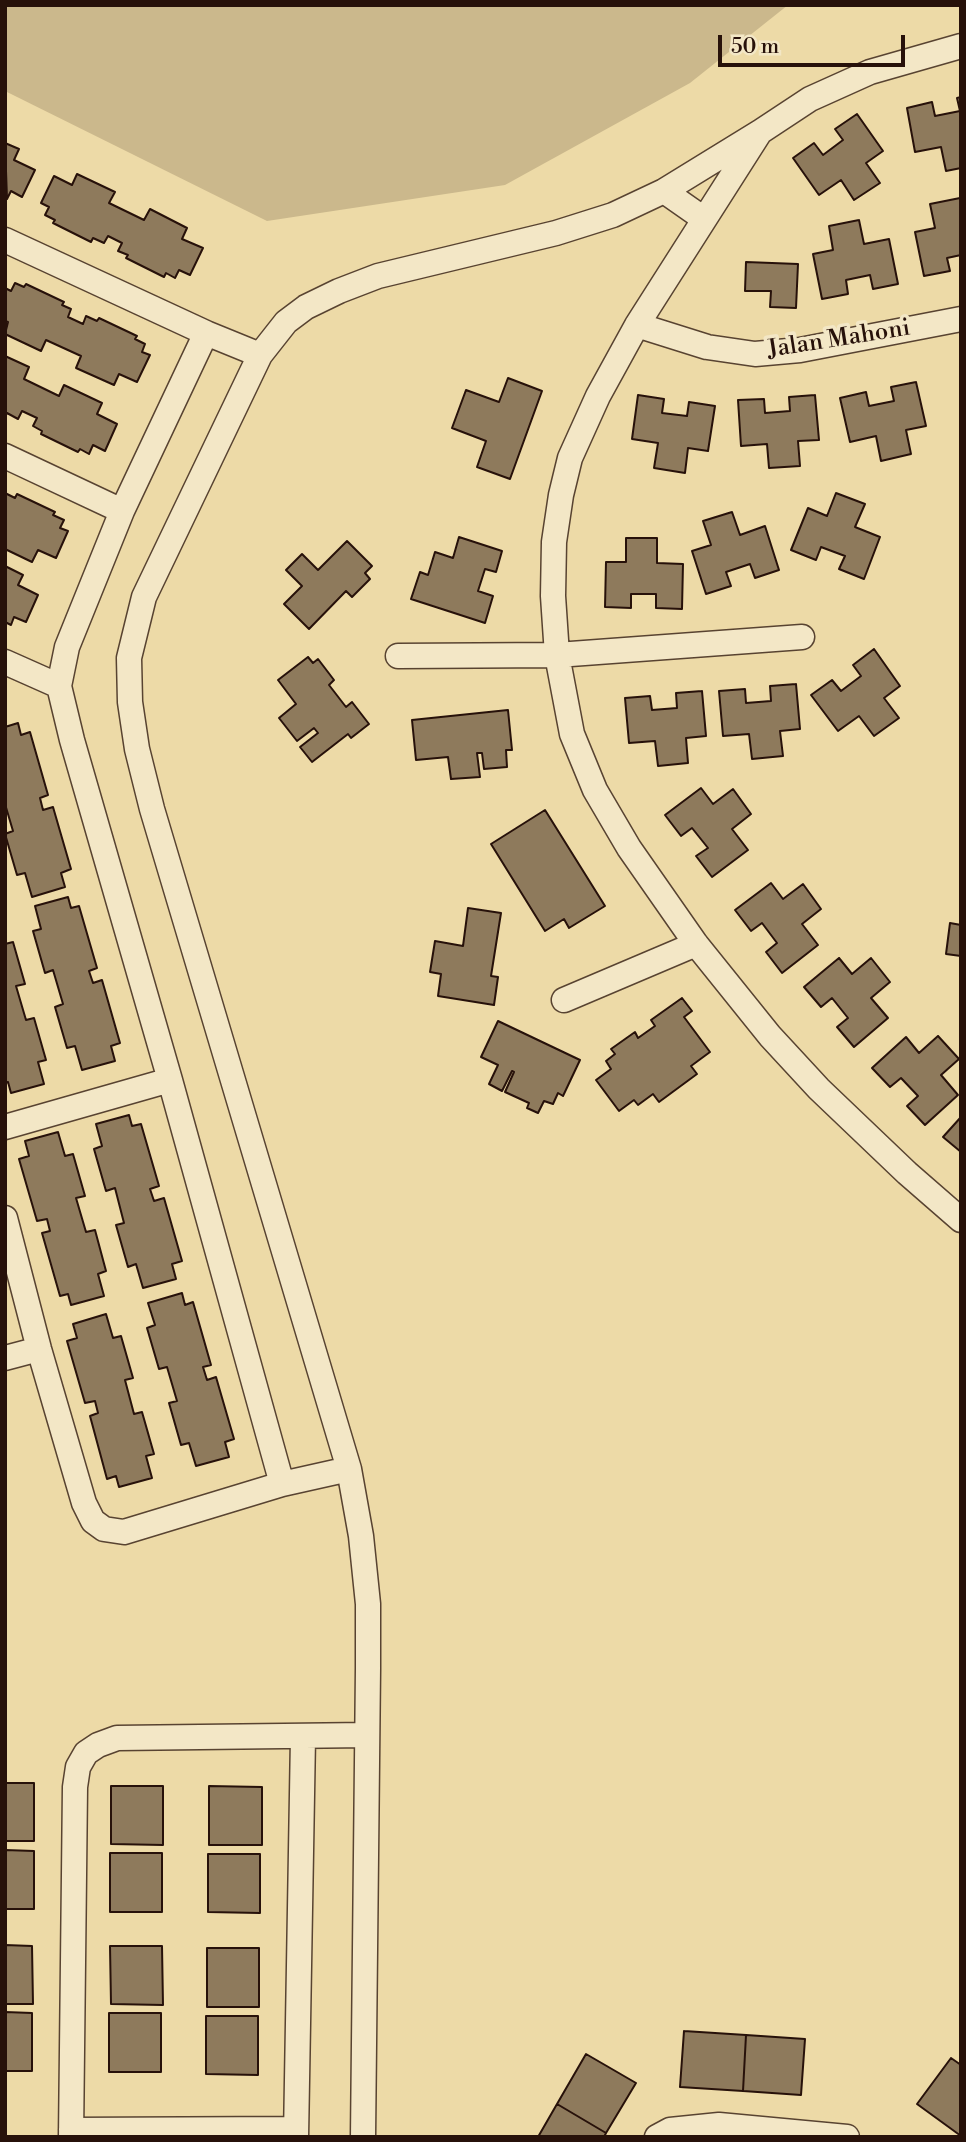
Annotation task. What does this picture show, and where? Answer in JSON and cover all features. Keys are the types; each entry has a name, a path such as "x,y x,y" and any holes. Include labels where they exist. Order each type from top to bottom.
{"street":[{"path":"363,2137 368,1604 361,1536 349,1469 152,810 137,749 130,702 130,658 144,597 260,355 286,322 306,307 378,276 556,233 613,215 664,191 810,99 870,72 961,46"},
{"path":"760,132 637,325 598,396 570,458 554,542 553,596 557,654 572,734 595,790 628,848 696,944 770,1036 818,1089 961,1220"},
{"path":"664,191 704,219"},
{"path":"5,240 206,333 260,355"},
{"name":"Jalan Mahoni","path":"637,325 707,347 755,354 800,351 961,319"},
{"path":"206,333 122,511 67,647 59,686 282,1484"},
{"path":"5,456 122,511"},
{"path":"398,656 557,654 802,637"},
{"path":"5,662 59,686"},
{"path":"564,1000 696,944"},
{"path":"5,1127 170,1080"},
{"path":"5,1218 39,1349 84,1503 93,1521 104,1529 124,1532 282,1484 349,1469"},
{"path":"5,1358 39,1349"},
{"path":"303,1737 296,2133 71,2133 75,1787 78,1767 86,1753 117,1738 367,1735"},
{"path":"657,2137 670,2130 719,2125 847,2137"}],"shaded area":[{"path":"5,5 788,5 690,83 505,185 267,221 5,91"}],"building":[{"path":"961,97 961,168 946,171 941,147 915,152 907,108 932,102 935,116 960,111 957,98"},
{"path":"857,114 883,151 866,163 880,183 854,200 841,180 819,195 793,158 814,143 823,155 843,140 835,129"},
{"path":"5,143 19,149 14,160 35,170 22,197 11,191 7,199"},
{"path":"77,174 115,192 109,203 144,220 150,209 187,228 182,239 203,248 190,275 179,270 175,278 166,273 164,277 126,258 128,255 118,251 122,243 108,236 104,243 93,238 91,242 53,223 55,220 45,215 49,207 41,203 54,176 72,185"},
{"path":"960,198 961,255 947,258 950,271 924,276 915,232 935,228 930,204"},
{"path":"859,220 864,244 889,239 898,284 873,289 870,275 846,280 848,294 822,299 813,254 833,250 829,226"},
{"path":"746,262 798,264 796,308 770,307 771,291 745,291"},
{"path":"15,283 24,287 26,284 64,302 62,305 71,309 68,317 83,324 86,316 97,321 99,318 137,336 135,339 145,344 142,352 150,355 137,382 119,374 114,385 76,368 81,356 46,340 41,351 5,334 8,322 5,321 5,288 11,291"},
{"path":"5,356 29,367 24,379 59,396 64,385 102,403 97,414 117,424 105,451 93,445 89,454 80,449 78,452 41,434 42,431 33,426 37,418 22,411 18,419 7,413 5,417"},
{"path":"508,378 542,391 510,479 477,467 486,441 452,428 466,390 499,402"},
{"path":"916,382 926,426 906,430 911,454 881,461 876,436 850,442 840,398 866,392 869,406 894,401 891,387"},
{"path":"638,395 664,399 662,413 687,416 689,402 715,406 708,451 688,448 685,473 654,468 658,443 632,439"},
{"path":"815,395 819,440 798,441 800,466 769,468 767,444 741,446 738,400 764,399 765,413 790,411 789,397"},
{"path":"5,493 15,498 17,494 55,512 53,515 64,520 60,528 68,531 56,558 38,550 32,562 5,549"},
{"path":"836,493 865,504 855,527 880,537 864,579 839,569 845,556 821,547 816,560 791,550 808,508 827,516"},
{"path":"732,512 740,535 765,526 779,570 755,578 750,564 726,572 731,586 706,594 692,551 711,545 703,521"},
{"path":"459,537 502,551 496,572 485,569 478,591 493,596 485,623 411,599 420,572 428,575 435,552 453,558"},
{"path":"626,538 657,538 657,563 683,564 682,609 656,608 656,594 631,594 631,608 605,607 606,562 626,562"},
{"path":"347,541 372,566 365,573 370,579 352,597 346,591 309,629 284,604 302,586 286,570 302,554 318,570"},
{"path":"5,566 23,575 18,585 38,595 26,622 14,617 11,625 5,622"},
{"path":"874,649 900,686 884,698 899,718 874,736 859,716 838,731 811,695 832,680 841,691 861,676 853,665"},
{"path":"308,657 313,663 318,659 334,680 329,685 346,707 352,702 369,724 351,738 348,734 312,762 300,747 318,733 314,728 297,741 279,718 296,704 278,680"},
{"path":"796,684 800,729 780,731 783,756 752,759 749,734 723,736 719,691 745,689 746,703 771,701 770,686"},
{"path":"702,691 706,736 686,738 688,763 658,766 655,741 629,743 625,698 650,696 652,710 677,708 676,693"},
{"path":"508,710 512,750 506,750 507,767 484,769 482,753 477,753 480,777 451,779 448,757 416,760 412,720"},
{"path":"18,723 21,735 30,732 48,795 40,798 43,810 53,807 71,869 61,873 65,887 32,897 25,873 17,875 5,834 13,831 5,804 5,727"},
{"path":"701,788 713,804 733,789 751,814 732,829 748,850 712,877 696,856 708,848 692,828 681,836 665,815"},
{"path":"545,810 605,906 569,928 564,919 545,931 491,844"},
{"path":"771,883 783,899 803,884 821,909 802,924 818,945 782,973 766,952 777,943 762,923 751,931 735,910"},
{"path":"68,897 71,908 79,906 97,968 89,971 93,983 102,980 120,1043 111,1046 115,1061 82,1070 75,1046 67,1048 55,1007 63,1004 53,970 45,973 33,931 41,929 35,906"},
{"path":"468,908 501,913 491,976 498,977 494,1005 438,996 441,974 430,972 435,941 463,946"},
{"path":"950,923 961,925 961,956 946,954"},
{"path":"13,942 25,984 16,986 26,1020 34,1018 46,1060 38,1062 44,1084 11,1093 8,1082 5,1083 5,944"},
{"path":"839,958 852,974 871,958 890,982 871,998 888,1018 854,1047 837,1027 848,1018 832,998 821,1007 804,987"},
{"path":"682,998 692,1011 684,1017 710,1052 691,1066 697,1074 659,1102 653,1094 638,1105 634,1100 619,1111 596,1080 611,1069 606,1061 615,1054 611,1049 635,1032 638,1038 655,1026 651,1020"},
{"path":"498,1021 580,1060 563,1096 558,1093 553,1104 544,1101 538,1113 527,1108 529,1103 505,1092 514,1072 512,1071 502,1091 489,1084 498,1065 481,1057"},
{"path":"938,1036 959,1059 941,1075 958,1095 925,1125 907,1106 918,1096 901,1078 890,1087 872,1068 906,1037 919,1053"},
{"path":"129,1115 132,1126 141,1124 159,1186 150,1189 154,1201 164,1198 182,1261 172,1264 176,1279 143,1288 136,1264 128,1267 116,1225 124,1223 115,1188 106,1191 94,1149 102,1146 96,1124"},
{"path":"961,1117 961,1152 943,1137"},
{"path":"58,1132 65,1156 73,1154 85,1196 76,1198 86,1232 95,1230 106,1271 98,1274 104,1296 71,1305 68,1294 60,1296 42,1233 50,1231 47,1219 37,1221 19,1159 29,1156 25,1141"},
{"path":"182,1293 185,1305 193,1302 211,1365 203,1367 207,1380 216,1377 234,1439 225,1442 229,1457 196,1466 189,1443 181,1445 169,1403 177,1401 167,1367 159,1369 147,1328 155,1325 148,1303"},
{"path":"106,1314 113,1338 121,1336 133,1378 125,1380 134,1414 142,1412 154,1454 146,1456 152,1478 119,1487 116,1476 107,1479 90,1416 98,1413 95,1401 85,1403 67,1341 77,1338 73,1324"},
{"path":"5,1783 34,1783 34,1841 5,1841"},
{"path":"111,1786 163,1786 163,1845 111,1844"},
{"path":"209,1786 262,1787 262,1845 209,1845"},
{"path":"5,1850 34,1851 34,1909 5,1909"},
{"path":"110,1853 162,1853 162,1912 110,1912"},
{"path":"208,1854 260,1854 260,1913 208,1912"},
{"path":"5,1945 32,1946 33,2004 5,2004"},
{"path":"110,1946 162,1946 163,2005 111,2004"},
{"path":"207,1948 259,1948 259,2007 207,2007"},
{"path":"5,2012 32,2013 32,2071 5,2071"},
{"path":"109,2013 161,2013 161,2072 109,2072"},
{"path":"206,2016 258,2016 258,2075 206,2074"},
{"path":"684,2031 746,2035 743,2091 680,2087"},
{"path":"746,2035 805,2039 801,2095 743,2091"},
{"path":"586,2054 636,2083 606,2133 557,2104"},
{"path":"951,2058 961,2065 961,2136 917,2104"},
{"path":"557,2104 606,2133 604,2137 538,2137"}]}
